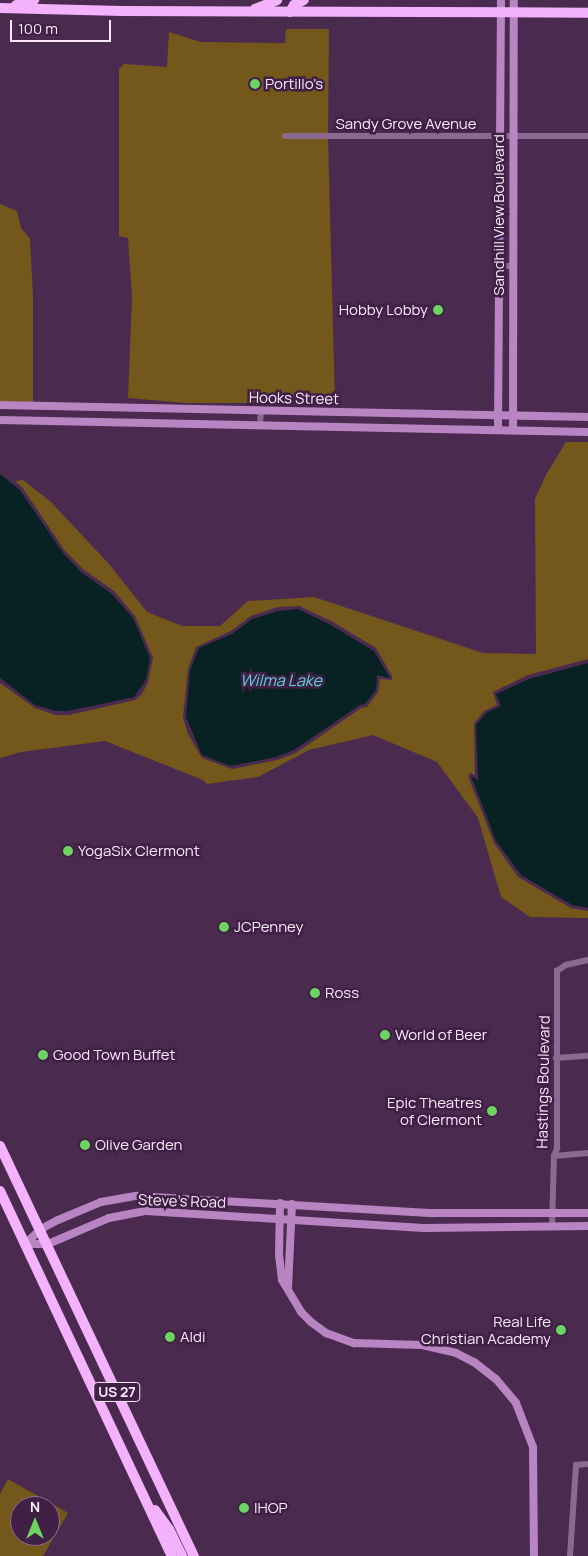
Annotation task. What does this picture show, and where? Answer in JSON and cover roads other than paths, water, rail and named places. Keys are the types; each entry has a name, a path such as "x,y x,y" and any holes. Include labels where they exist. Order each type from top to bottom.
{"highway":[{"path":"0,8 34,0"},
{"path":"52,10 59,0"},
{"path":"247,12 277,0"},
{"path":"290,12 294,6 304,0"},
{"path":"0,8 247,12 588,13"},
{"name":"US 27","path":"0,1146 41,1229 194,1556"},
{"name":"US 27","path":"0,1191 172,1556"},
{"path":"141,1491 169,1529 182,1556"}],"street":[{"name":"Sandhill View Boulevard","path":"498,430 500,0"},
{"name":"Sandhill View Boulevard","path":"513,430 514,0"},
{"name":"Sandy Grove Avenue","path":"285,136 588,136"},
{"path":"499,266 513,266"},
{"name":"Hooks Street","path":"0,405 588,417"},
{"path":"260,425 261,411"},
{"name":"Hooks Street","path":"0,420 588,432"},
{"name":"Hastings Boulevard","path":"552,1227 554,1156 557,1149 556,1058 558,971 566,964 588,960"},
{"path":"556,1058 588,1056"},
{"path":"554,1156 588,1153"},
{"name":"Steve's Road","path":"26,1244 41,1229 102,1202 136,1196 434,1213 588,1213"},
{"path":"280,1203 279,1267 282,1280 301,1312 326,1333 354,1343 422,1345 449,1350 474,1362 505,1388 523,1418 533,1447 534,1556"},
{"path":"288,1288 292,1204"},
{"name":"Steve's Road","path":"26,1244 48,1244 102,1220 138,1212 423,1228 588,1226"},
{"path":"570,1556 576,1465 588,1464"}],"water":[{"path":"0,474 19,489 63,553 81,572 112,594 133,618 150,658 146,680 134,697 68,711 56,711 35,705 0,678"},
{"name":"Wilma Lake","path":"298,609 329,624 374,651 390,678 377,675 376,690 365,704 360,705 294,750 276,757 231,766 202,755 186,717 190,670 199,648 232,634 252,619 278,611"},
{"path":"588,663 588,908 572,905 521,875 496,841 471,776 478,780 476,725 486,713 501,706 496,694 529,679"}],"place":[{"name":"Portillo's","path":"255,84"},
{"name":"Hobby Lobby","path":"438,310"},
{"name":"YogaSix Clermont","path":"68,851"},
{"name":"JCPenney","path":"224,927"},
{"name":"Ross","path":"315,993"},
{"name":"World of Beer","path":"385,1035"},
{"name":"Good Town Buffet","path":"43,1055"},
{"name":"Epic Theatres of Clermont","path":"492,1111"},
{"name":"Olive Garden","path":"85,1145"},
{"name":"Real Life Christian Academy","path":"561,1330"},
{"name":"Aldi","path":"170,1337"},
{"name":"IHOP","path":"244,1508"}]}
